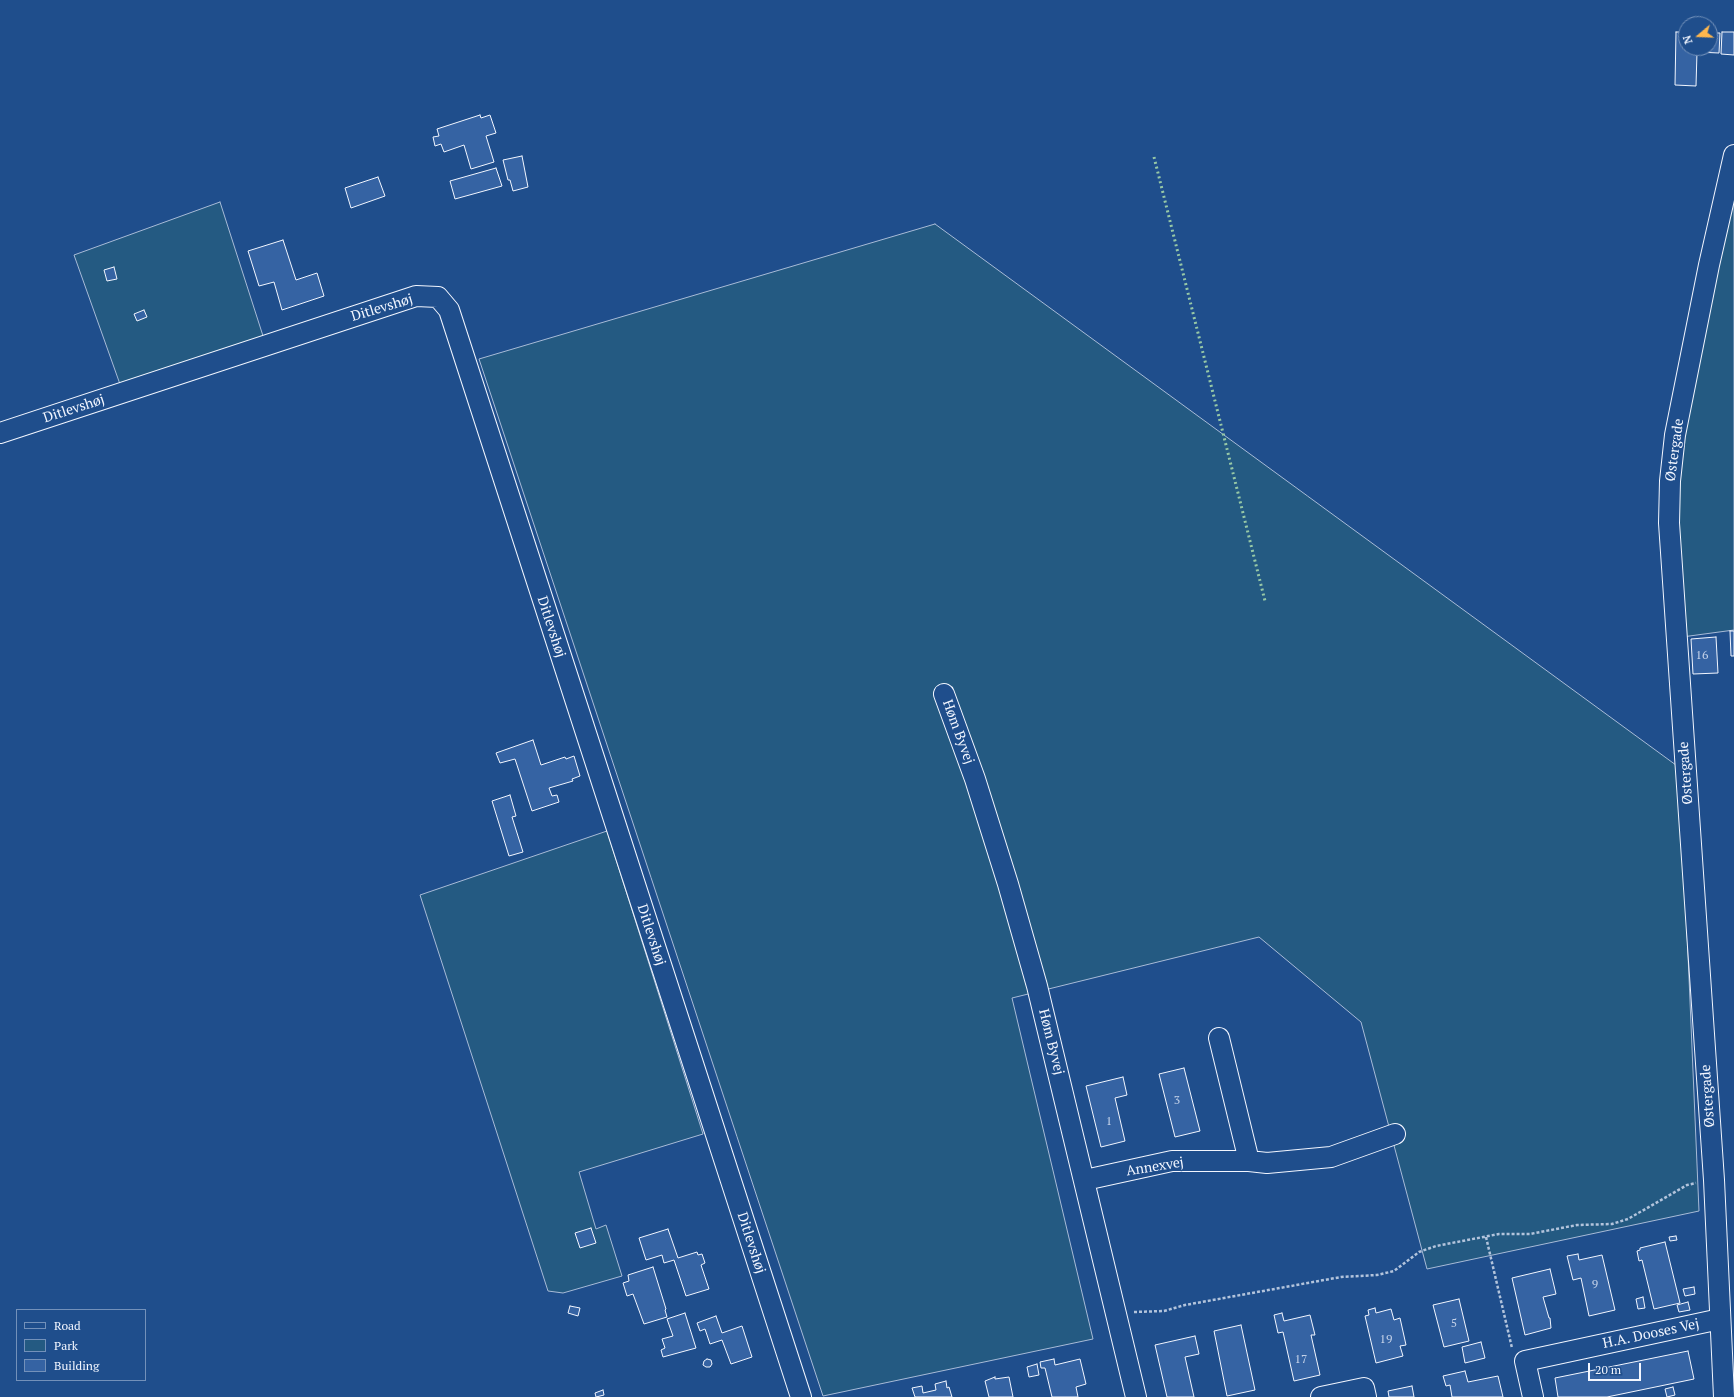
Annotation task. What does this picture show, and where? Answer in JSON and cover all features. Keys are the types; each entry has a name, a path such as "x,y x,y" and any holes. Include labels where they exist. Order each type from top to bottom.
{"street":[{"name":"Østergade","path":"1724,1397 1714,1180 1669,523 1670,481 1675,434 1709,265 1734,155"},
{"name":"Ditlevshøj","path":"0,433 416,296 438,297 449,310 801,1397"},
{"name":"Høm Byvej","path":"944,694 975,779 1008,884 1037,986 1085,1180 1136,1397"},
{"path":"1219,1038 1249,1161"},
{"name":"Annexvej","path":"1085,1180 1172,1161 1249,1161 1268,1163 1331,1157 1395,1134"},
{"name":"H.A. Dooses Vej","path":"1525,1361 1720,1319"},
{"path":"1525,1361 1533,1397"},
{"path":"1321,1397 1364,1388 1366,1397"}],"path":[{"path":"1132,1312 1164,1311 1185,1305 1341,1277 1377,1275 1394,1271 1419,1252 1436,1246 1486,1236 1499,1234 1530,1234 1577,1225 1612,1224 1628,1219 1687,1185 1714,1180"},
{"path":"1486,1236 1511,1348 1525,1361"}],"green space":[{"path":"1734,184 1734,630 1682,637 1675,529 1684,432"},
{"path":"220,202 264,339 121,387 74,255"},
{"path":"935,224 1680,768 1699,1211 1427,1269 1361,1022 1259,937 1012,998 1093,1339 823,1396 479,359"},
{"path":"607,831 703,1134 579,1172 596,1229 606,1225 622,1276 563,1293 548,1291 420,895"}],"building":[{"path":"1676,32 1678,32 1678,56 1697,56 1696,86 1675,85"},
{"path":"1722,32 1734,32 1734,55 1721,54"},
{"path":"1718,33 1720,33 1719,53"},
{"path":"480,115 481,118 490,115 496,133 486,136 494,162 471,169 464,145 444,152 441,144 435,146 433,137 439,136 437,129"},
{"path":"522,156 528,187 513,191 510,180 508,180 503,160"},
{"path":"496,168 502,186 455,199 450,181"},
{"path":"378,177 385,196 351,208 345,188"},
{"path":"283,240 296,280 317,273 324,296 282,310 274,282 259,286 248,251"},
{"path":"114,267 117,279 107,281 104,270"},
{"path":"144,310 147,317 137,321 134,314"},
{"path":"1730,631 1734,631 1734,656 1731,656"},
{"path":"1716,637 1718,673 1693,674 1691,639"},
{"path":"533,740 541,765 565,757 566,759 574,756 580,776 572,779 573,781 549,788 552,796 557,795 559,802 532,811 515,759 500,763 496,753"},
{"path":"510,795 516,816 512,817 523,852 509,856 492,801"},
{"path":"1184,1068 1200,1131 1175,1137 1159,1074"},
{"path":"1123,1077 1127,1095 1115,1098 1125,1141 1101,1147 1086,1086"},
{"path":"591,1228 596,1243 580,1248 575,1233"},
{"path":"668,1229 678,1258 697,1252 698,1255 702,1254 705,1263 701,1265 709,1289 686,1296 674,1260 664,1263 662,1255 646,1260 639,1238"},
{"path":"1676,1236 1677,1240 1670,1241 1669,1237"},
{"path":"1665,1242 1680,1303 1654,1309 1642,1260 1639,1261 1637,1251 1640,1250 1640,1248"},
{"path":"1578,1254 1579,1260 1602,1255 1615,1310 1589,1316 1581,1278 1573,1280 1567,1256"},
{"path":"653,1267 667,1317 644,1324 633,1294 627,1296 623,1283 629,1281 628,1275"},
{"path":"1550,1269 1556,1294 1543,1297 1550,1318 1551,1328 1525,1335 1512,1278"},
{"path":"1694,1287 1695,1294 1685,1296 1683,1289"},
{"path":"1643,1297 1645,1308 1638,1309 1636,1299"},
{"path":"1459,1299 1469,1341 1444,1347 1433,1305"},
{"path":"1688,1302 1690,1310 1679,1312 1677,1305"},
{"path":"570,1306 580,1308 578,1316 568,1313"},
{"path":"1375,1308 1376,1313 1391,1309 1394,1320 1400,1318 1406,1345 1400,1346 1403,1356 1376,1363 1365,1316 1369,1315 1368,1310"},
{"path":"685,1313 696,1348 663,1357 661,1350 665,1348 662,1339 673,1336 667,1319"},
{"path":"1282,1313 1284,1321 1310,1315 1315,1335 1311,1335 1320,1375 1294,1381 1283,1332 1278,1333 1274,1315"},
{"path":"716,1316 722,1333 742,1326 752,1357 731,1364 722,1340 710,1344 705,1329 700,1331 697,1323"},
{"path":"1241,1325 1255,1390 1227,1396 1214,1331"},
{"path":"1195,1336 1199,1354 1185,1357 1194,1397 1167,1397 1155,1345"},
{"path":"1481,1342 1485,1358 1465,1363 1462,1347"},
{"path":"1688,1351 1694,1379 1607,1397 1558,1397 1555,1378"},
{"path":"707,1359 711,1360 712,1364 710,1367 703,1365 704,1361"},
{"path":"1054,1359 1055,1365 1080,1359 1086,1384 1076,1387 1078,1397 1052,1397 1045,1368 1041,1368 1040,1362"},
{"path":"1037,1364 1039,1375 1029,1377 1027,1367"},
{"path":"1465,1371 1468,1382 1498,1376 1503,1397 1452,1397 1450,1385 1446,1386 1443,1376"},
{"path":"995,1377 995,1379 1009,1377 1013,1397 989,1397 985,1381"},
{"path":"946,1381 947,1388 949,1387 952,1397 915,1397 912,1388 922,1386 923,1393 936,1390 935,1384"},
{"path":"1412,1386 1414,1397 1389,1397 1388,1391"},
{"path":"1673,1387 1675,1395 1667,1397 1665,1389"},
{"path":"603,1390 604,1395 596,1397 595,1393"}],"hedge":[{"path":"1154,157 1265,601"}]}
